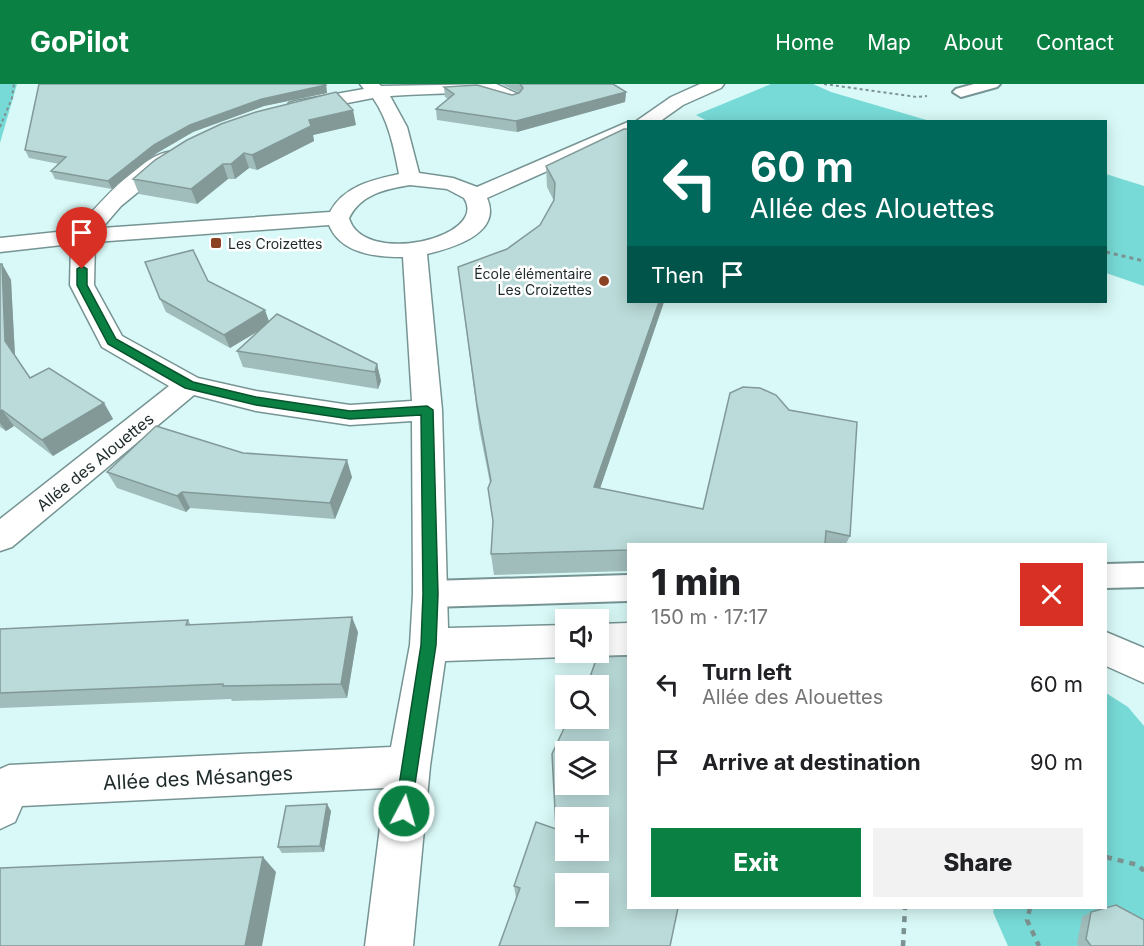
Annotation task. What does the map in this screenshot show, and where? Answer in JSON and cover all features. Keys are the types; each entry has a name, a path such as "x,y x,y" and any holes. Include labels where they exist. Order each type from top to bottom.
{"street":[{"path":"648,120 666,111 677,101 715,84"},
{"path":"374,88 400,132 410,179"},
{"path":"279,111 374,88 495,89 512,98"},
{"path":"474,196 627,128"},
{"path":"189,145 152,168 128,188 113,201 83,236 82,285 111,341 189,385 256,401 350,415 427,410"},
{"path":"410,179 448,182 474,196 480,206 478,218 471,229 456,238 414,250 390,250 352,240 342,230 338,218 342,208 352,197 368,188 388,182 410,179"},
{"path":"0,245 83,236 338,218"},
{"path":"389,946 409,765 429,645 431,594 427,410 418,276 414,250"},
{"name":"Allée des Alouettes","path":"0,538 189,385"},
{"path":"609,640 627,639"},
{"path":"429,645 555,641"},
{"path":"1107,648 1144,666"},
{"name":"Allée des Mésanges","path":"0,807 9,786 354,771 409,765"}],"lane":[{"path":"961,92 992,84"},
{"path":"1107,576 1144,575"},
{"path":"431,594 627,588"}],"path":[{"path":"0,128 12,98 14,84"},
{"path":"824,84 917,97 961,92"},
{"path":"1107,252 1144,261"},
{"path":"1107,857 1138,866 1144,871"},
{"path":"903,946 905,909"},
{"path":"1030,909 1027,920 1039,946"}],"shaded area":[{"path":"0,84 17,84 0,143"},
{"path":"771,84 813,84 831,92 927,120 705,120 696,115"},
{"path":"1107,174 1144,186 1144,286 1107,273"},
{"path":"1107,694 1128,707 1144,726 1144,946 1008,946 994,909 1107,909"}],"building":[{"path":"39,84 326,85 262,99 190,125 154,145 108,181 51,171 66,157 25,150"},
{"path":"520,84 613,84 626,92 516,121 436,109 454,94 444,87 477,85 512,95 519,93 523,88"},
{"path":"336,92 353,110 309,120 311,126 252,155 244,153 231,164 223,164 191,189 133,179 155,160 187,140 221,124 256,112"},
{"path":"627,129 627,303 659,303 594,487 703,509 730,393 743,387 760,388 776,395 789,410 857,422 850,536 826,531 825,543 627,543 627,550 491,554 493,521 488,488 491,481 477,405 458,267 507,249 540,225 554,200 555,183 546,166"},
{"path":"193,250 208,281 265,310 224,335 160,299 145,262"},
{"path":"0,264 2,264 5,341 30,378 49,368 104,403 42,440 2,410 0,412"},
{"path":"277,314 377,364 375,372 237,351"},
{"path":"156,426 243,453 347,460 330,503 182,492 177,496 107,472"},
{"path":"352,617 341,684 223,686 223,684 0,693 0,629 188,620 186,625"},
{"path":"627,656 627,909 678,909 670,946 499,946 520,888 514,886 536,822 555,829 555,861 609,861 609,807 555,807 555,810 552,754 555,748 555,795 609,795 609,741 558,741 564,729 609,729 609,675 591,675 595,663 609,663 609,657"},
{"path":"327,804 320,846 278,847 286,806"},
{"path":"263,857 245,946 0,946 0,868"},
{"path":"1116,905 1144,920 1144,946 1091,946 1086,939 1091,912"}],"place":[{"name":"Les Croizettes","path":"216,243"},
{"name":"École élémentaire Les Croizettes","path":"604,281"}],"route":[{"path":"82,269 82,285 111,341 189,385 256,401 350,415 427,410 431,594 429,645 409,765 404,811"}]}
